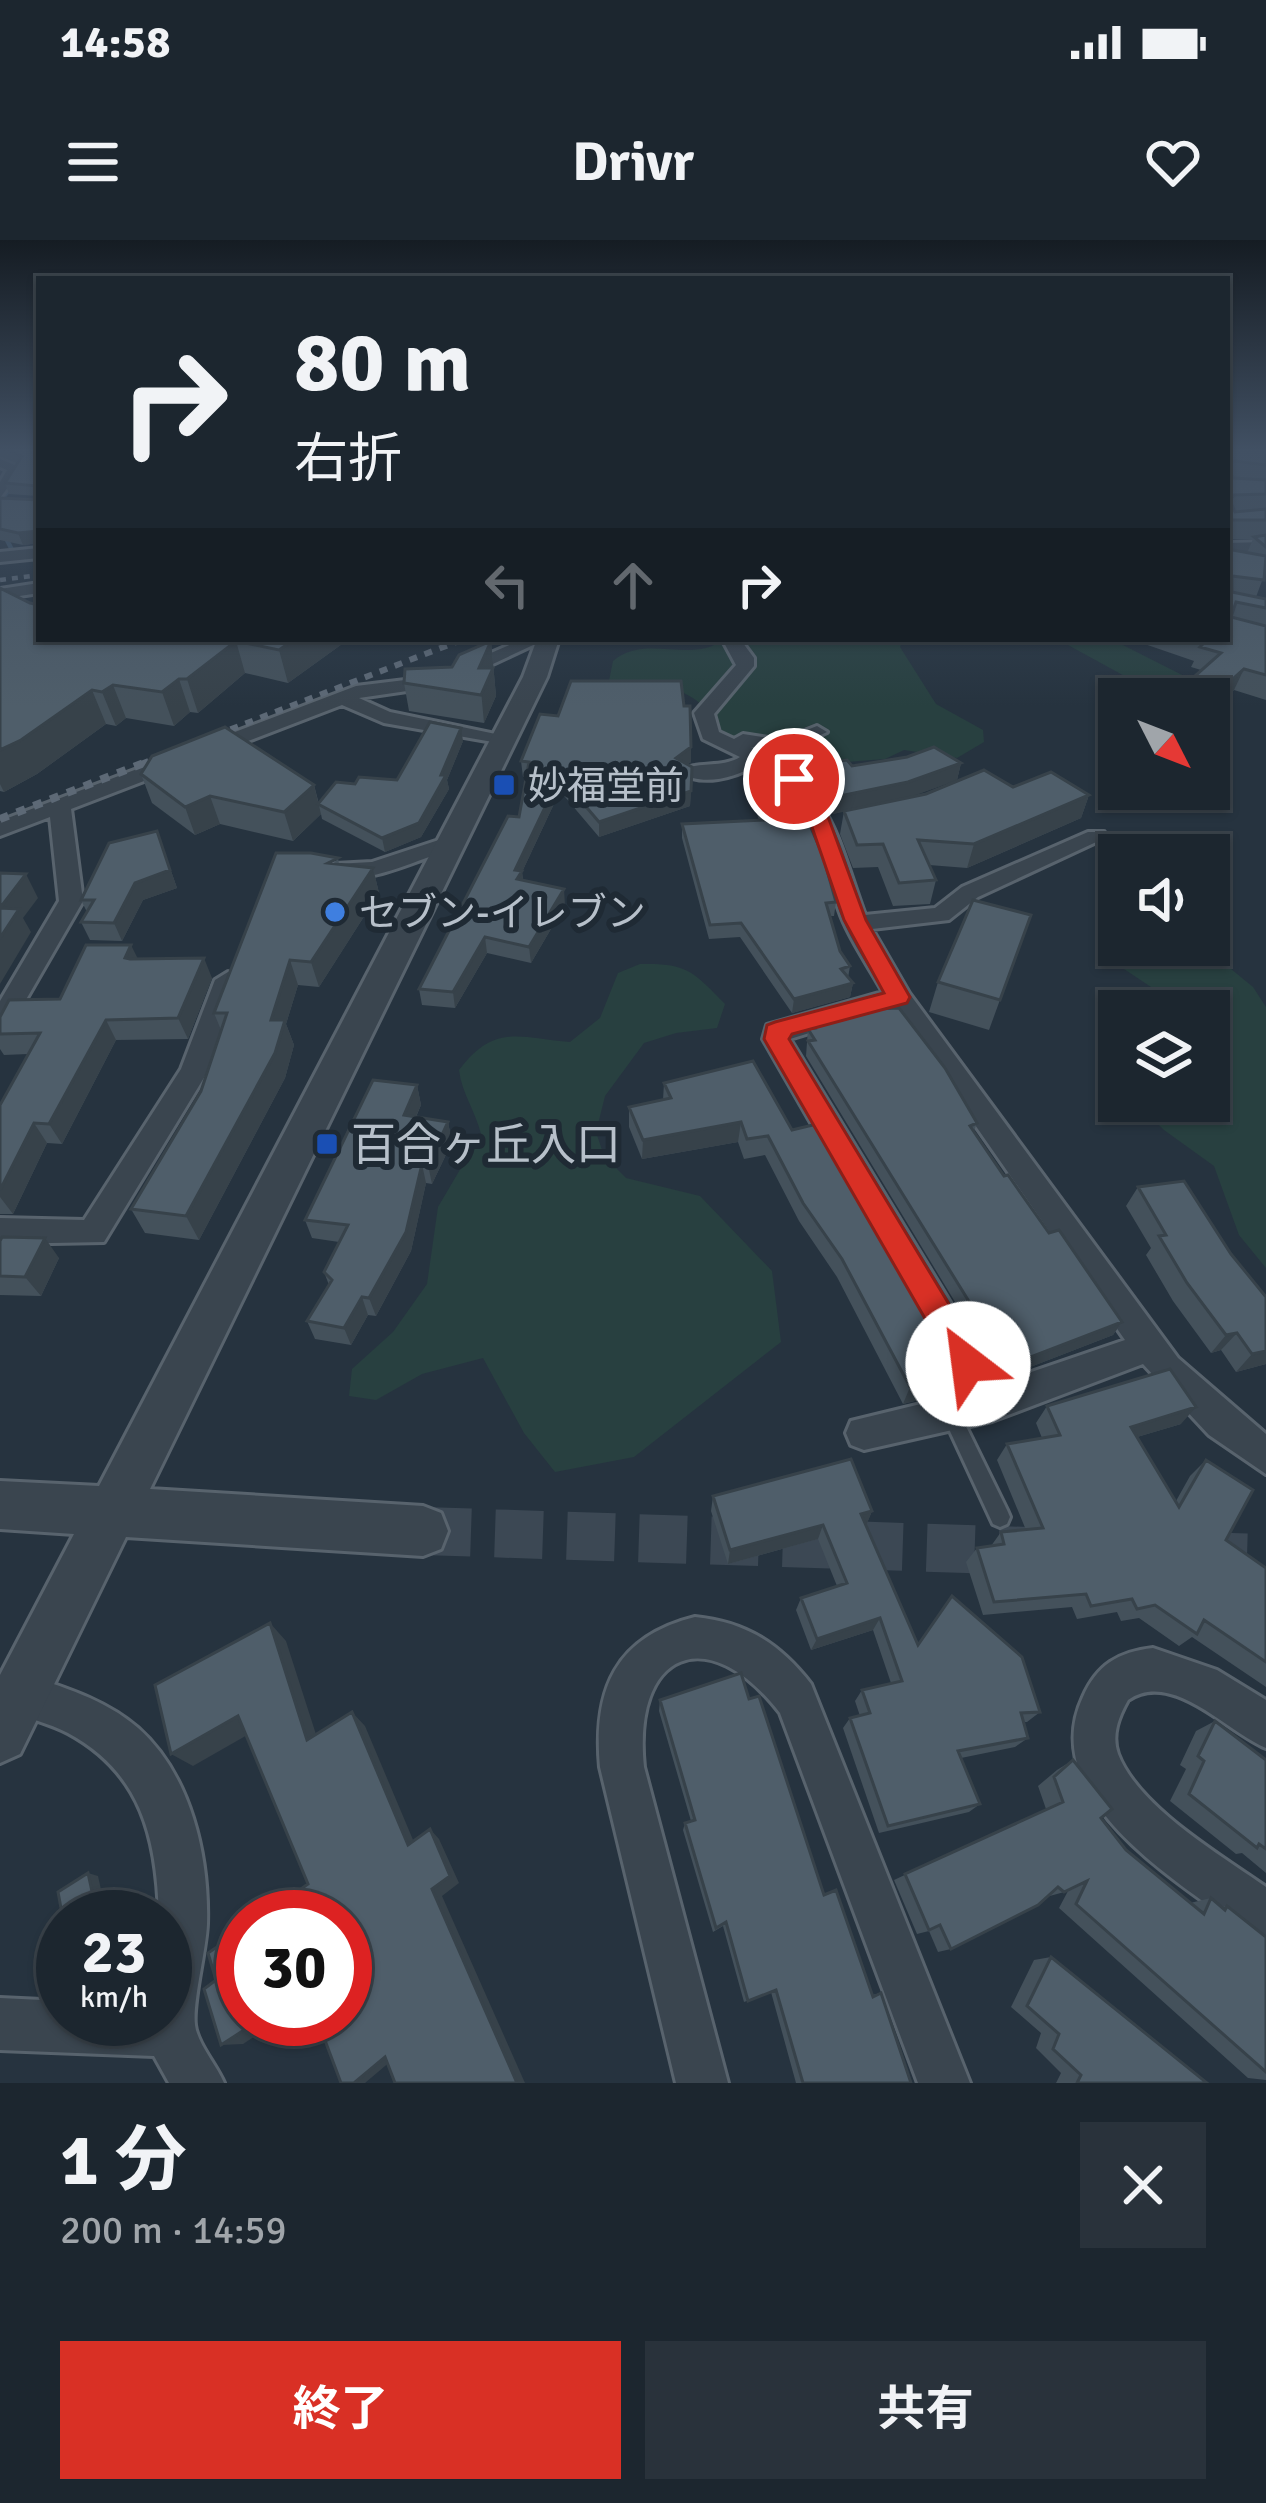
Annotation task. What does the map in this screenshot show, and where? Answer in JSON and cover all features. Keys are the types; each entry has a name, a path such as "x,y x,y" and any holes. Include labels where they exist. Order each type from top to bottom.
{"street":[{"path":"1230,548 1266,546"},
{"path":"0,594 36,588"},
{"path":"0,829 371,688 442,681 530,642"},
{"path":"182,1890 173,1820 143,1767 99,1722 10,1714 454,842 536,677 547,642"},
{"path":"733,642 745,666 704,713 709,732 720,743 794,779 831,825 856,923 898,997 1149,1346 1222,1423 1266,1456"},
{"path":"343,698 384,717 503,741"},
{"path":"709,732 773,746 793,745 817,732"},
{"path":"690,772 730,772 755,757"},
{"path":"0,1024 71,901 60,807"},
{"path":"856,923 941,915 970,892 1096,837"},
{"path":"309,864 363,874 426,847 454,842"},
{"path":"0,1231 93,1233 194,1071 235,962"},
{"path":"898,997 784,1028 776,1031 777,1039 992,1405"},
{"path":"864,1433 992,1405 1149,1346"},
{"path":"0,1505 423,1531"},
{"path":"702,2083 622,1767 619,1722 629,1688 648,1663 672,1643 700,1637 725,1637 767,1660 796,1699 944,2083"},
{"path":"1266,1726 1196,1680 1144,1670 1127,1675 1104,1695 1093,1727 1094,1750 1124,1804 1266,1917"},
{"path":"3,2031 36,2031"},
{"path":"176,2046 198,2083"}],"lane":[{"path":"952,1417 1000,1517"}],"green space":[{"path":"718,642 902,642 900,647 936,704 983,730 984,742 957,758 904,750 885,759 807,765 736,744 716,731 700,703 674,689 609,681 613,661 626,653"},
{"path":"1062,642 1117,642 1188,678 1128,678"},
{"path":"640,964 688,971 725,1004 717,1028 644,1043 605,1096 596,1132 604,1156 626,1178 700,1196 772,1271 781,1342 634,1457 555,1472 524,1433 483,1358 422,1374 376,1400 349,1396 352,1369 393,1332 427,1284 438,1207 481,1134 459,1070 496,1039 570,1042 600,1018 618,973"},
{"path":"1120,966 1227,966 1253,987 1266,1007 1266,1268 1239,1235 1214,1166 1156,1122 1230,1122 1230,990 1151,987"}],"building":[{"path":"1230,550 1266,556 1264,580 1232,576 1232,592 1266,599 1266,608 1236,602 1231,617 1266,626 1266,675 1244,669 1230,681 1196,675 1221,653 1200,647 1205,642 1230,642"},
{"path":"0,588 36,604 36,642 235,642 162,692 113,685 102,692 92,690 0,750"},
{"path":"241,642 291,642 279,650"},
{"path":"491,642 479,668 493,668 481,695 404,683 405,669 452,667 459,655"},
{"path":"571,681 681,681 684,706 690,706 691,747 676,758 692,767 691,791 599,822 560,776 515,870 522,871 517,879 564,889 529,947 485,937 453,992 419,989 508,816 519,817 529,762 521,761 540,714 558,716"},
{"path":"430,722 461,728 441,775 446,775 419,823 382,838 318,804 336,782 355,784 359,777 397,780"},
{"path":"225,727 314,785 284,812 210,796 185,807 141,774 152,756"},
{"path":"934,747 961,763 908,782 835,797 831,790 839,789 829,785 813,765 847,760 852,766 907,757"},
{"path":"984,770 1013,787 1051,772 1089,795 974,844 918,840 936,880 899,883 883,844 857,845 844,811 926,794"},
{"path":"797,795 836,902 826,903 840,951 850,966 841,969 853,983 794,999 741,923 710,925 682,824 765,820 758,798"},
{"path":"157,831 170,870 135,883 114,923 81,922 94,900 81,900 109,843"},
{"path":"276,853 311,853 338,858 328,863 373,868 311,962 290,960 271,1020 285,1020 275,1053 186,1216 131,1209 201,1091 227,1013 214,1013"},
{"path":"0,873 26,874 0,908"},
{"path":"973,900 1031,915 1000,1000 938,982"},
{"path":"0,908 19,909 0,938"},
{"path":"86,945 131,945 125,958 130,959 204,958 178,1018 106,1020 49,1124 34,1123 0,1190 0,1105 40,1033 0,1034 0,1017 9,1000 60,999"},
{"path":"873,1004 877,1009 899,1008 945,1068 977,1123 970,1126 1004,1176 1008,1175 1049,1233 1059,1230 1122,1322 1023,1360 1016,1345 999,1350 808,1041 815,1040 808,1029 815,1028 812,1023"},
{"path":"753,1061 792,1130 821,1123 959,1358 953,1360 962,1375 910,1387 842,1259 803,1203 768,1136 747,1139 741,1122 643,1140 629,1107 671,1098 664,1083"},
{"path":"373,1080 417,1085 404,1115 448,1122 428,1165 422,1164 406,1232 369,1298 362,1297 344,1328 307,1321 332,1280 324,1272 348,1225 305,1220"},
{"path":"1184,1181 1231,1254 1266,1297 1266,1351 1252,1354 1237,1333 1226,1335 1159,1236 1166,1235 1138,1187"},
{"path":"2,1237 45,1238 25,1277 0,1276"},
{"path":"1170,1369 1196,1407 1131,1427 1179,1507 1206,1460 1253,1490 1226,1540 1266,1568 1266,1662 1204,1620 1197,1634 1155,1605 1137,1609 1132,1599 1091,1606 1086,1594 994,1602 977,1548 1004,1544 1001,1532 1043,1528 1007,1444 1060,1435 1047,1406"},
{"path":"851,1459 872,1511 861,1514 918,1645 952,1596 1022,1657 1040,1712 1021,1713 1028,1738 958,1751 980,1804 888,1826 850,1718 870,1713 862,1690 902,1681 880,1618 817,1639 801,1598 847,1583 823,1525 730,1550 713,1496"},
{"path":"270,1623 307,1740 352,1712 408,1845 430,1829 450,1876 432,1889 517,2083 395,2083 385,2057 354,2083 341,2083 327,2046 372,2046 372,1890 299,1890 308,1884 238,1716 171,1754 155,1685"},
{"path":"741,1673 749,1699 759,1696 824,1895 836,1890 873,1997 881,1993 911,2083 803,2083 776,1990 748,2001 726,1922 716,1928 685,1823 695,1820 660,1700"},
{"path":"1215,1721 1266,1760 1266,1849 1259,1844 1257,1848 1189,1794 1204,1761 1198,1756"},
{"path":"1073,1760 1112,1809 1101,1818 1126,1850 1204,1914 1211,1898 1266,1937 1266,2072 1076,1904 1087,1881 1064,1892 1058,1887 1038,1905 951,1949 940,1925 929,1930 905,1874 1063,1802 1054,1777"},
{"path":"88,1873 92,1890 61,1890"},
{"path":"216,1948 216,1980 208,1953"},
{"path":"1051,1957 1207,2083 1077,2083 1081,2075 1053,2049 1059,2034 1027,2006"},
{"path":"216,1980 216,2029 204,1989"}],"waterway":[{"path":"4,534 17,560"}],"tunnel":[{"path":"423,1531 1027,1551"},
{"path":"1199,1556 1266,1558"}],"railway":[{"path":"0,580 36,575"},
{"path":"141,764 456,642"},
{"path":"0,819 149,761"}],"place":[{"name":"妙福堂前","path":"504,785"},
{"name":"セブン-イレブン","path":"335,912"},
{"name":"百合ヶ丘入口","path":"327,1144"}],"route":[{"path":"794,779 813,803 855,920 898,997 784,1028 776,1031 777,1039 968,1364"}]}
